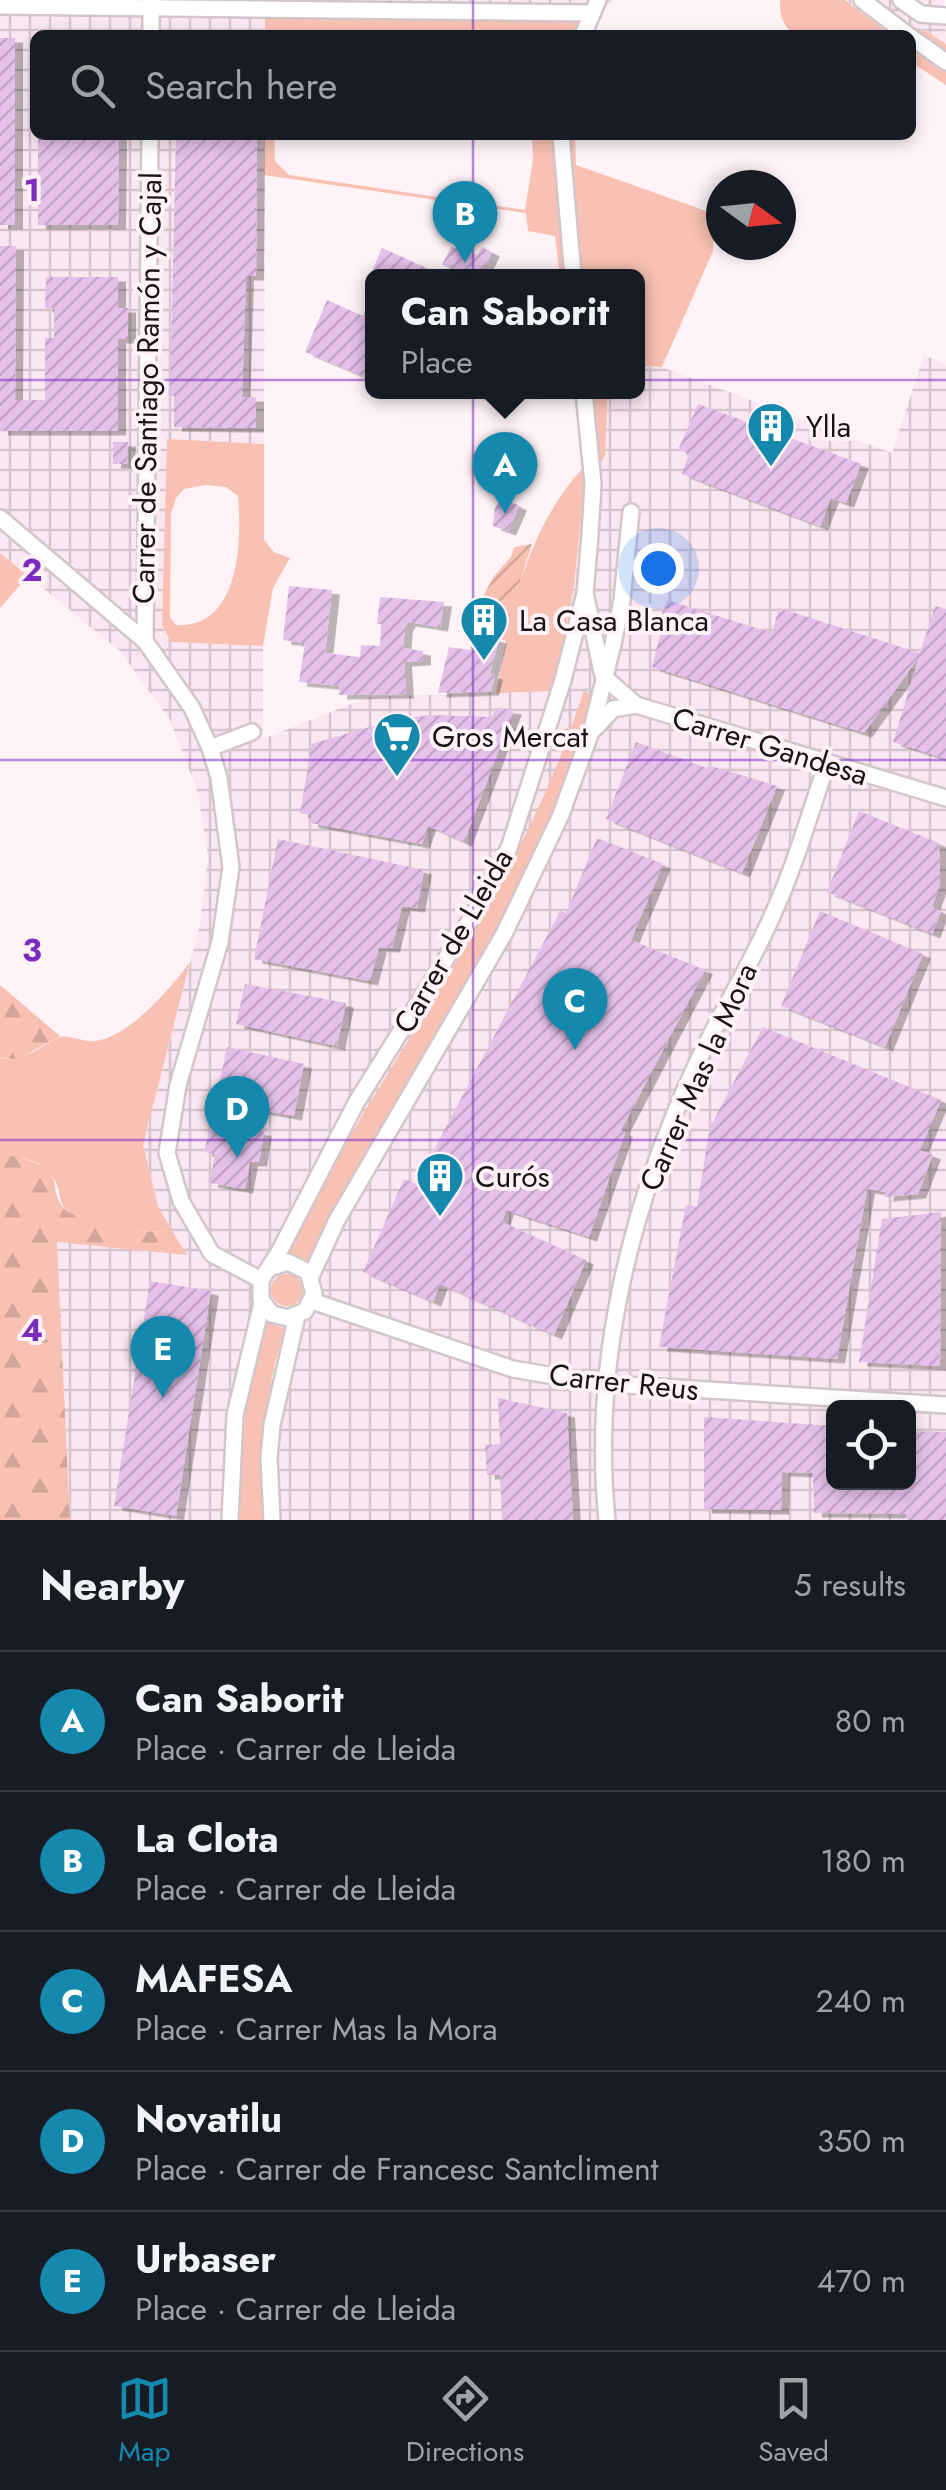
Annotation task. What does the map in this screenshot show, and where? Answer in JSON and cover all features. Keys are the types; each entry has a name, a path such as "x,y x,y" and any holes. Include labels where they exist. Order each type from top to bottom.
{"street":[{"path":"862,0 901,30"},
{"path":"902,0 921,14 946,16"},
{"path":"151,30 152,3"},
{"path":"0,6 152,3 594,6 585,30"},
{"path":"916,41 946,62"},
{"name":"Carrer de Santiago Ramón y Cajal","path":"145,641 150,140"},
{"path":"561,140 573,269"},
{"name":"Carrer de Lleida","path":"265,1274 356,1103 472,916 509,848 563,680 585,594 593,484 585,399"},
{"name":"Carrer de Lleida","path":"311,1276 337,1220 504,934 560,817 591,732 622,600 630,512"},
{"path":"0,518 145,641 192,708 220,778 230,867 220,942 178,1086 167,1152 181,1201 212,1254 265,1274 292,1262 303,1267 314,1286 312,1301 297,1316 272,1425 272,1520"},
{"name":"Carrer de Lleida","path":"585,594 603,676"},
{"name":"Carrer Gandesa","path":"603,676 636,705 946,798"},
{"path":"591,732 613,708 636,705"},
{"path":"210,748 252,732"},
{"name":"Carrer Mas la Mora","path":"607,1520 610,1344 638,1209 696,1066 774,912 827,763"},
{"path":"230,1520 235,1414 262,1303 265,1274"},
{"name":"Carrer Reus","path":"312,1301 512,1368 607,1385 946,1405"},
{"path":"262,1303 277,1316 297,1316"}],"shaded area":[{"path":"0,0 611,0 598,19 266,13 265,30 30,30 30,140 265,140 264,444 167,439 162,625 171,642 263,646 263,739 369,697 553,690 574,586 584,490 605,456 608,399 645,399 645,366 662,367 892,453 924,355 946,365 946,1520 70,1520 57,1241 186,1255 158,1206 143,1145 200,925 208,858 198,793 170,720 120,651 0,553"},
{"path":"845,0 944,0 946,44 922,29 916,38 916,30 884,30"}],"green space":[{"path":"780,0 845,0 884,30 789,30"},
{"path":"265,13 598,19 594,30 265,30"},
{"path":"922,29 946,44 946,85 916,65 916,38"},
{"path":"265,140 274,140 275,161 289,175 525,210 532,140 575,140 576,165 706,211 706,260 709,260 662,367 645,366 645,269 559,269 555,236 528,231 526,213 264,175"},
{"path":"575,399 608,399 605,456 584,490 574,586 553,691 496,693 506,641 485,633 490,613 509,615 547,519 583,468"},
{"path":"167,439 264,444 264,540 274,552 290,558 273,588 263,646 171,642 162,625","holes":["226,487 238,496 239,536 232,579 225,598 213,613 197,622 176,625 170,617 171,514 176,498 184,489"]},
{"path":"532,544 509,616 477,608 514,547"},
{"path":"0,553 28,576 0,608"},
{"path":"584,690 593,698 556,812 482,962 353,1176 311,1262 294,1254 286,1255 363,1114 515,856 541,803"},
{"path":"190,962 143,1145 158,1206 173,1232 132,1231 68,1212 46,1169 16,1157 0,1158 0,1058 23,1056 61,1037 96,1041 109,1037 149,1009"},
{"path":"0,985 60,1036 18,1059 0,1058"},
{"path":"15,1156 34,1162 51,1175 60,1203 68,1212 132,1231 173,1232 187,1255 57,1242 70,1520 0,1520 0,1158"},
{"path":"287,1274 298,1279 303,1290 298,1301 287,1306 276,1301 271,1290 276,1279"},
{"path":"265,1321 285,1329 265,1423 264,1520 239,1520 245,1419"}],"building":[{"path":"0,38 15,38 15,225 0,225"},
{"path":"38,140 119,140 118,225 38,225"},
{"path":"176,140 257,140 256,276 246,276 242,397 256,397 256,428 174,427 174,396 170,396"},
{"path":"0,246 16,246 15,400 45,400 45,338 54,338 54,308 45,308 46,277 118,277 118,308 128,308 128,339 118,339 118,431 0,431"},
{"path":"451,247 477,255 482,247 492,252 484,269 451,269 442,265"},
{"path":"382,248 429,269 373,269"},
{"path":"327,300 363,316 365,311 365,377 305,352"},
{"name":"Ylla","path":"698,404 861,464 846,503 831,498 820,526 682,474 689,454 678,450"},
{"path":"113,442 128,442 127,464 113,464"},
{"path":"501,497 519,506 508,531 493,526"},
{"path":"289,586 332,590 325,653 360,657 361,645 380,646 380,597 444,602 440,627 408,622 405,627 403,648 423,651 423,661 404,662 406,694 339,695 340,686 299,682 305,643 283,640"},
{"path":"667,600 772,633 779,608 920,653 935,606 946,609 946,759 893,742 919,657 864,733 652,667 663,623 659,622"},
{"path":"474,632 499,639 490,674 495,675 491,691 438,693 449,647 470,650"},
{"name":"Gros Mercat","path":"496,708 514,710 464,842 428,826 422,844 310,823 311,815 300,813 312,744 393,720 431,715 492,717"},
{"path":"636,742 707,768 708,765 777,786 742,873 606,819"},
{"path":"859,811 939,843 940,884 932,907 941,911 932,934 827,892"},
{"path":"597,838 663,864 631,940 705,970 621,1130 625,1133 589,1237 506,1210 502,1222 586,1260 554,1335 440,1284 433,1302 363,1272 404,1179 416,1184 560,911 566,913"},
{"path":"278,839 424,870 417,908 402,906 392,948 379,947 370,981 254,959"},
{"path":"820,911 923,954 885,1047 781,1006"},
{"path":"245,984 346,1003 337,1046 236,1024"},
{"path":"763,1027 941,1100 920,1150 933,1155 918,1194 885,1197 886,1192 867,1189 837,1359 659,1347 686,1205 697,1207 710,1127"},
{"path":"227,1047 304,1064 294,1116 215,1102"},
{"path":"211,1122 264,1132 259,1162 250,1162 245,1189 210,1183 215,1154 204,1152"},
{"path":"941,1212 940,1366 859,1362 882,1219"},
{"path":"150,1281 211,1291 176,1516 114,1506"},
{"path":"498,1398 567,1413 573,1520 502,1520 500,1474 487,1475 485,1445 500,1444"},
{"path":"704,1417 826,1425 826,1490 916,1490 916,1431 946,1432 946,1520 907,1520 906,1514 814,1513 813,1473 782,1472 781,1510 704,1509"}],"place":[{"name":"La Clota","path":"465,263"},
{"name":"Ylla","path":"771,468"},
{"name":"Can Saborit","path":"505,514"},
{"name":"La Casa Blanca","path":"484,662"},
{"name":"Gros Mercat","path":"397,778"},
{"name":"MAFESA","path":"575,1050"},
{"name":"Novatilu","path":"237,1158"},
{"name":"Curós","path":"440,1218"},
{"name":"Urbaser","path":"163,1398"}]}
